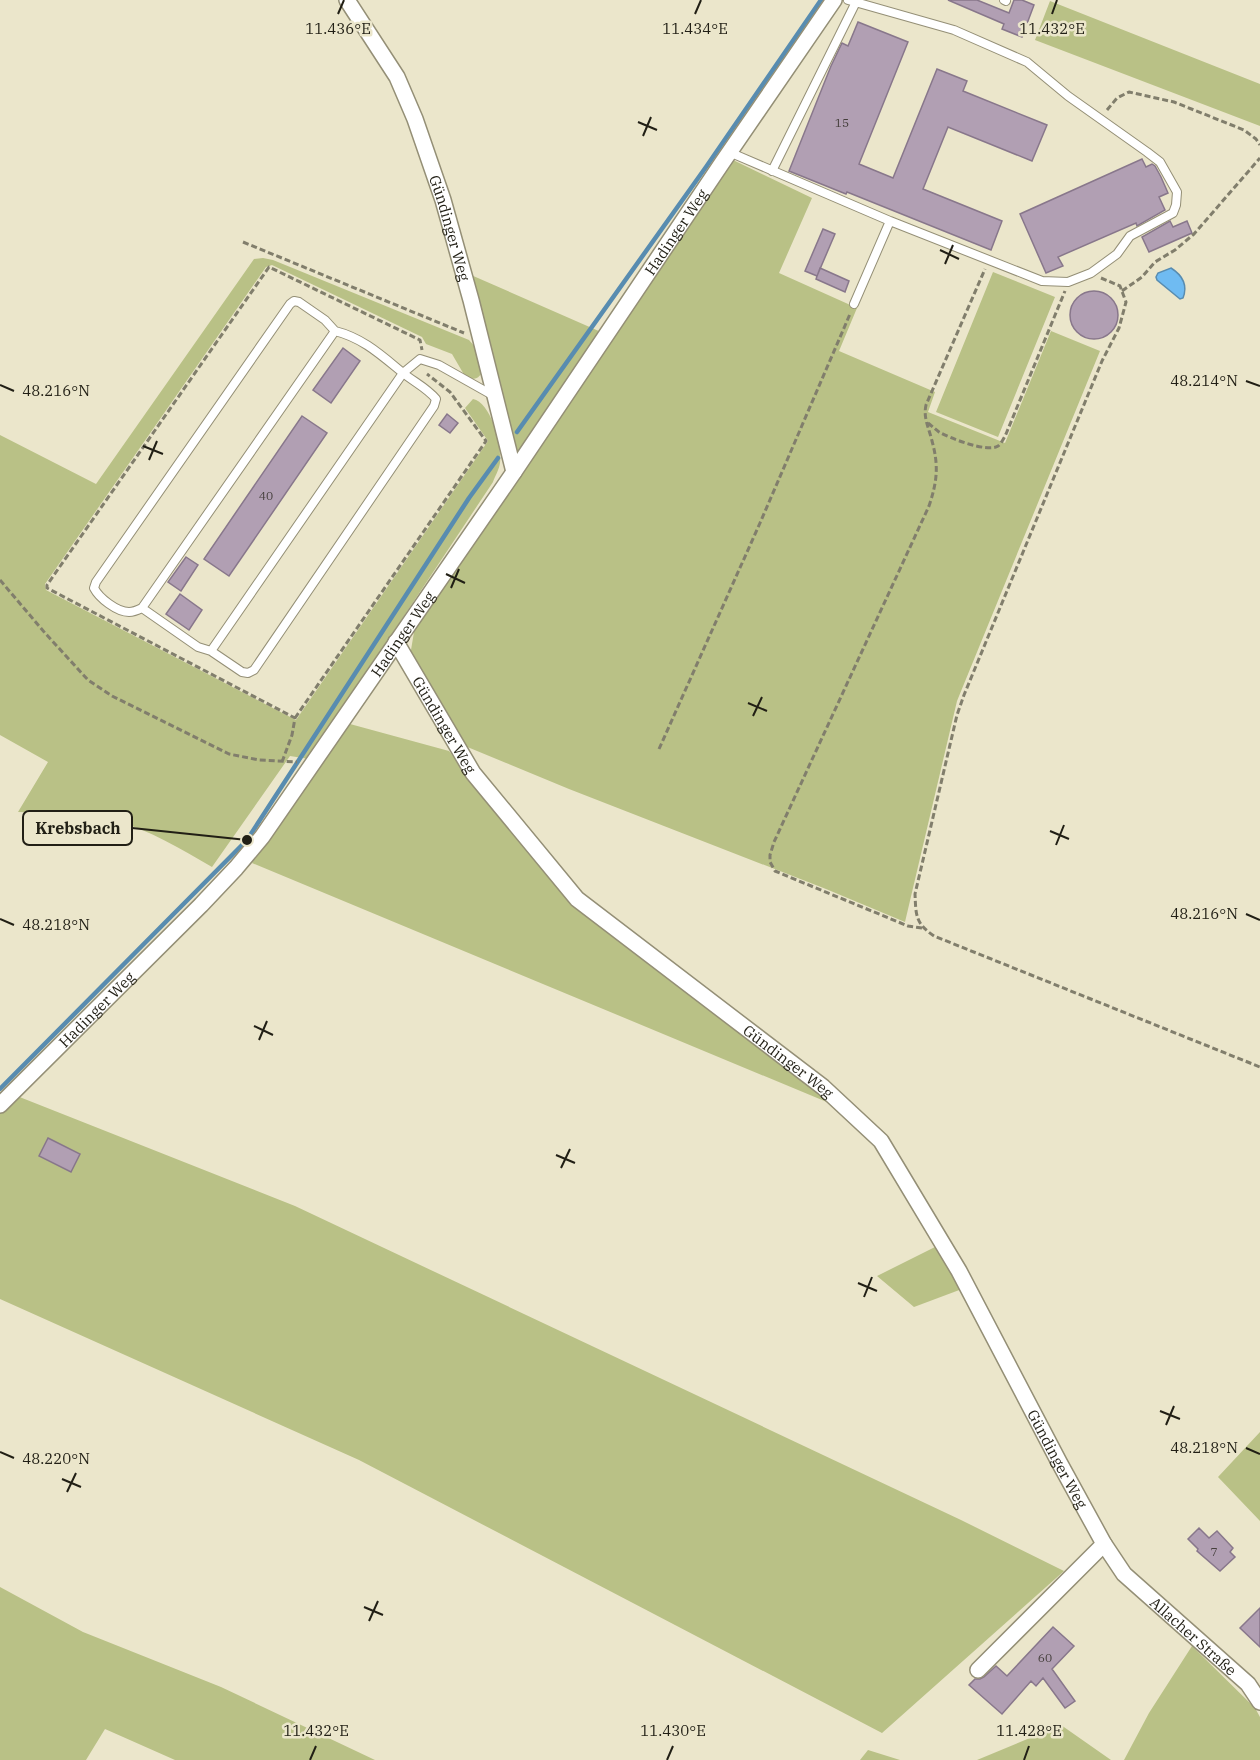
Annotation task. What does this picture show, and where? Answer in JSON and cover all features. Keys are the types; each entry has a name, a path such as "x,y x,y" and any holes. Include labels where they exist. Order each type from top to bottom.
{"street":[{"name":"Gündinger Weg","path":"347,0 397,77 415,119 443,200 482,340 514,472"},
{"name":"Hadinger Weg","path":"0,1105 201,905 261,837 514,472 834,0"},
{"name":"Gündinger Weg","path":"396,642 473,773 577,899 823,1087 881,1141 959,1270 1104,1545 1124,1574"},
{"path":"978,1670 1104,1545"},
{"name":"Allacher Straße","path":"1124,1574 1248,1684 1260,1702"}],"lane":[{"path":"729,152 772,171 890,221 1042,281 1068,282 1091,273 1117,254 1130,236 1173,213 1177,192 1160,162 1068,96 1027,62 954,30 852,1 772,171"},
{"path":"854,304 890,221"},
{"path":"142,608 198,648 211,651 242,672 248,673 254,670 434,406 436,399 387,358 361,340 335,331 325,320 299,302 294,301 290,304 94,588 98,595 121,611 131,613 142,608 335,331"},
{"path":"211,651 403,373 414,362 420,359 439,365 495,397"}],"path":[{"path":"1099,117 1117,99 1129,92 1174,102 1244,130 1260,145"},
{"path":"1122,291 1142,277 1155,262 1175,250 1194,234 1260,158"},
{"path":"243,242 482,340"},
{"path":"989,260 924,414 933,442 937,470 936,486 929,506 801,780 774,842 770,862 775,871 782,874 908,926 922,928 934,936 1260,1067"},
{"path":"0,580 88,680 112,696 230,754 284,762 295,718 486,441 450,392 426,372 420,340 269,267 47,588 295,718"},
{"path":"922,928 916,913 915,894 963,695 1102,361 1119,328 1126,302 1120,286 1091,273"},
{"path":"926,422 954,439 992,448 999,446 1006,435 1068,282"},
{"path":"659,749 760,523 854,304"}],"green space":[{"path":"1050,1 1260,84 1260,126 1035,40"},
{"path":"733,160 812,198 779,273 857,308 839,351 935,392 928,412 1005,443 1051,331 1100,351 957,701 905,922 465,746 410,656 415,626"},
{"path":"254,259 273,260 469,340 475,347 481,374 475,379 466,378 452,354 426,344 422,337 272,265 266,267 45,584 46,590 296,720 488,441 465,408 473,399 486,408 494,426 500,463 493,482 309,759 290,756 212,867 153,835 116,821 79,814 18,812 48,762 0,735 0,435 96,484"},
{"path":"993,272 1055,297 998,437 936,412"},
{"path":"471,275 601,332 517,456"},
{"path":"350,724 449,751 571,905 790,1072 846,1110 252,863"},
{"path":"17,1096 295,1206 961,1520 1064,1571 882,1733 359,1460 0,1299 0,1113"},
{"path":"939,1245 962,1289 914,1307 877,1276"},
{"path":"1260,1432 1260,1521 1218,1477"},
{"path":"0,1587 83,1632 221,1687 375,1760 175,1760 105,1729 86,1760 0,1760"},
{"path":"1192,1646 1255,1708 1260,1717 1260,1760 1124,1760 1149,1713"},
{"path":"1061,1725 1111,1760 977,1760"},
{"path":"868,1750 900,1760 860,1760"}],"water":[{"path":"1171,268 1183,281 1185,289 1183,298 1180,299 1157,280 1158,273"}],"building":[{"path":"948,0 977,0 1009,13 1014,0 1022,0 1034,5 1022,37 1002,29 1004,24"},
{"path":"858,22 908,42 859,164 893,178 937,69 967,81 963,91 1047,125 1032,161 948,127 923,189 1002,221 991,250 789,171 831,66 842,43 848,46"},
{"path":"1142,159 1146,167 1152,164 1155,166 1161,177 1168,193 1159,197 1165,210 1137,226 1136,223 1058,257 1063,266 1046,273 1020,214"},
{"path":"1170,221 1173,227 1187,221 1192,233 1149,252 1142,237"},
{"path":"823,229 835,234 817,276 805,271"},
{"path":"820,268 849,281 845,292 816,279"},
{"path":"1089,291 1099,291 1111,298 1118,310 1118,320 1111,332 1099,339 1089,339 1074,328 1070,320 1070,310 1081,295"},
{"path":"343,348 360,361 331,403 313,390"},
{"path":"447,414 458,423 450,433 439,425"},
{"path":"302,416 327,433 229,576 204,559"},
{"path":"186,557 198,565 181,591 168,582"},
{"path":"180,594 202,610 189,630 166,614"},
{"path":"48,1138 80,1154 71,1172 39,1156"},
{"path":"1199,1528 1209,1538 1217,1531 1233,1548 1230,1552 1235,1557 1220,1571 1197,1551 1198,1549 1188,1539"},
{"path":"1260,1608 1260,1647 1240,1628"},
{"path":"1053,1627 1074,1646 1052,1669 1075,1701 1065,1708 1043,1678 1036,1686 1031,1681 1002,1714 969,1685 975,1679 984,1677 996,1666 1007,1676"}],"waterway":[{"path":"517,432 706,167 821,0"},
{"path":"0,1089 247,840 469,498 498,458"}],"place":[{"name":"Krebsbach","path":"247,840"}]}
